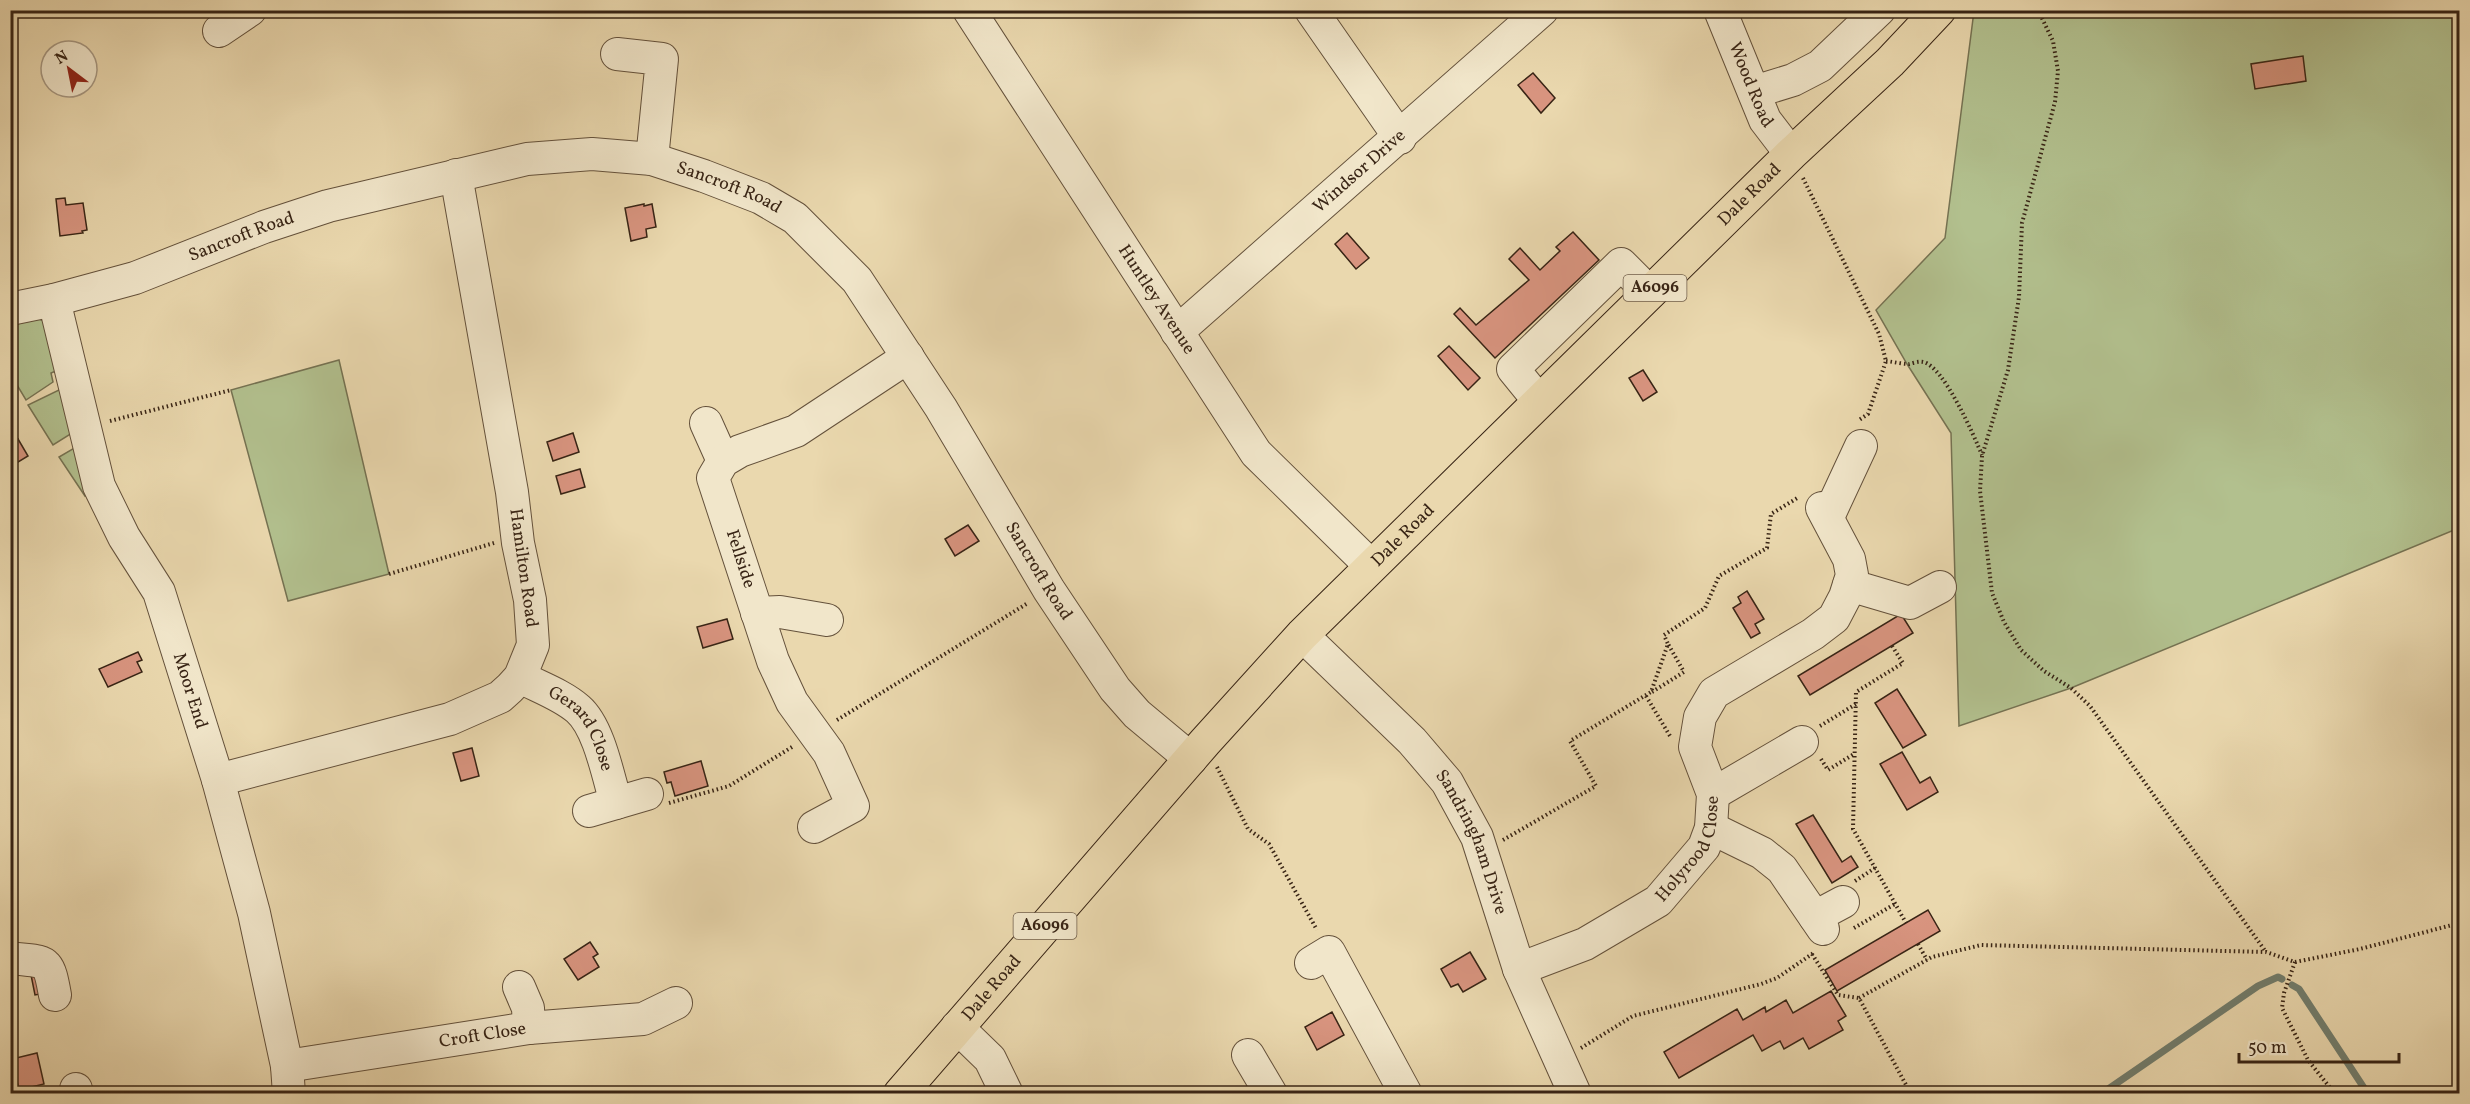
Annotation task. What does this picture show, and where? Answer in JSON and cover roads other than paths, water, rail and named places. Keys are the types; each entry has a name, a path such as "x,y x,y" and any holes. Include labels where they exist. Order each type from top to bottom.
{"main road":[{"name":"Dale Road","path":"900,1094 1198,750 1302,635 1791,154 1890,62 1940,10"}],"street":[{"path":"219,31 250,10"},
{"name":"Huntley Avenue","path":"969,10 1256,453 1371,566"},
{"path":"1311,10 1400,138"},
{"name":"Windsor Drive","path":"1177,332 1400,138 1542,10"},
{"name":"Wood Road","path":"1720,10 1769,127 1791,154"},
{"path":"1754,92 1793,80 1820,66 1879,10"},
{"path":"617,54 662,58 652,159"},
{"name":"Sancroft Road","path":"10,309 54,300 135,278 264,227 328,206 526,159 592,154 652,159 761,198 795,218 857,280 908,357 1049,590 1115,689 1137,714 1198,750"},
{"name":"Hamilton Road","path":"218,780 450,718 500,697 520,677 533,645 530,600 517,536 512,492 456,175"},
{"name":"Moor End","path":"54,300 99,486 124,537 159,592 218,780 254,913 288,1080"},
{"path":"706,423 723,461 740,451 796,431 908,357"},
{"name":"Holyrood Close","path":"1519,969 1585,944 1658,901 1704,847 1712,828 1713,794 1695,747 1700,717 1713,693 1813,634 1834,618 1852,575 1849,559 1819,506 1857,435"},
{"name":"Fellside","path":"723,461 713,478 773,662 792,702 829,753 853,806 814,827"},
{"path":"1849,585 1910,603 1940,587"},
{"path":"757,613 780,612 827,620"},
{"name":"Sandringham Drive","path":"1302,635 1412,741 1447,782 1477,837 1519,969 1575,1094"},
{"name":"Gerard Close","path":"520,677 575,706 583,714 598,743 602,807 646,794"},
{"path":"1713,794 1804,739"},
{"path":"1712,828 1762,853 1782,869 1820,936 1843,902"},
{"path":"10,958 40,960 46,964 55,995"},
{"path":"1320,958 1406,1094"},
{"path":"519,987 528,1008 529,1028"},
{"name":"Croft Close","path":"288,1080 529,1028 644,1019 676,1003"},
{"path":"957,1027 990,1059 1007,1094"},
{"path":"1248,1055 1271,1094"}],"waterway":[{"path":"2101,1094 2258,986 2278,977 2282,979"},
{"path":"2292,985 2299,989 2368,1094"}]}
